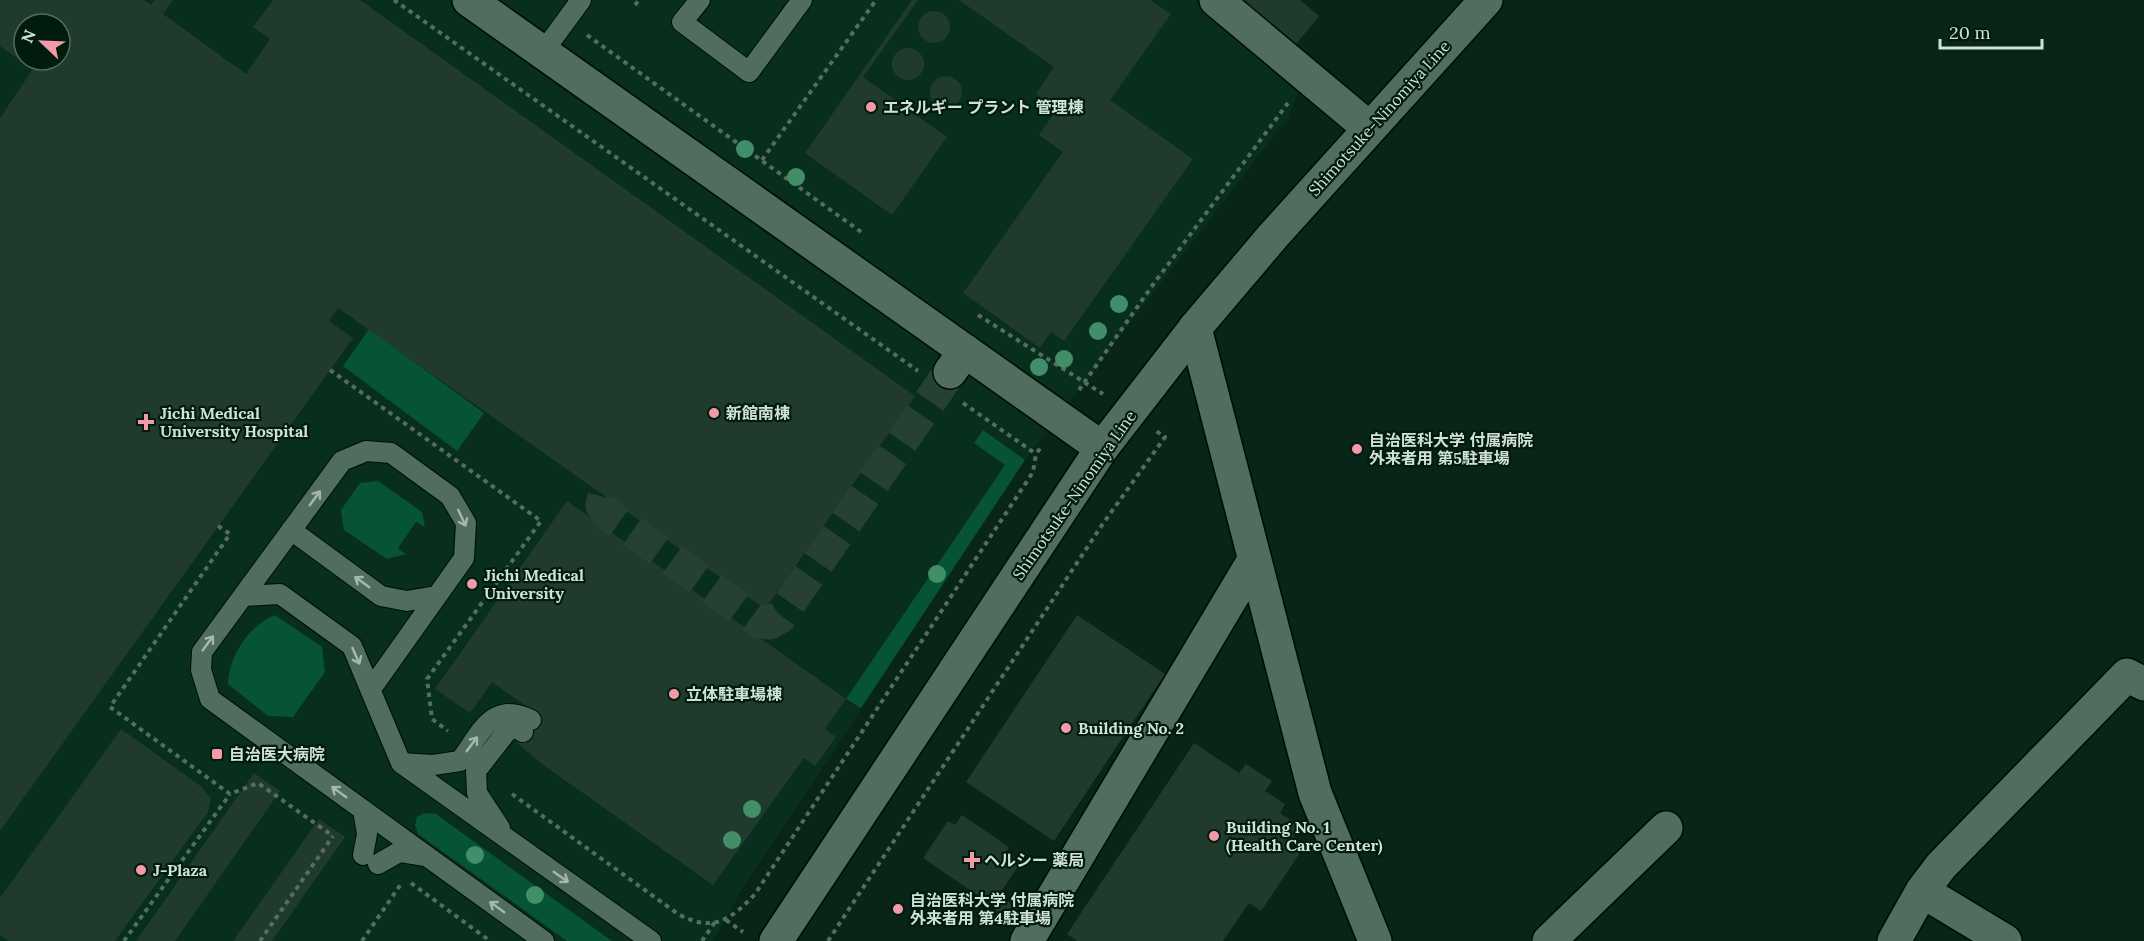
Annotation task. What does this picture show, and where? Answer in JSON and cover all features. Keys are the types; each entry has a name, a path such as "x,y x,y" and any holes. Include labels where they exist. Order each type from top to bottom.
{"street":[{"path":"469,0 543,52 948,374 1102,448"},
{"path":"1216,0 1369,128"},
{"name":"Shimotsuke-Ninomiya Line","path":"776,941 1102,448 1195,328 1369,128 1486,0"},
{"path":"1195,328 1315,793 1376,941"},
{"path":"1028,941 1254,560"},
{"path":"1894,941 1922,891 1941,866 2127,675 2144,684"},
{"path":"1549,941 1666,828"},
{"path":"1922,891 2005,941"}],"lane":[{"path":"543,52 581,0"},
{"path":"700,0 682,22 749,72 801,0"},
{"path":"370,688 464,558 466,523 450,496 390,453 366,451 342,461 202,652 201,670 210,699 544,941"},
{"path":"291,530 381,596 407,601 436,596"},
{"path":"243,596 280,594 352,646 402,762 651,941"},
{"path":"402,762 433,765 460,760 488,724 500,714 510,712 527,726 508,730 498,739 476,771 477,793 508,840"},
{"path":"363,810 370,860 399,852 427,857"}],"path":[{"path":"394,0 948,374 1036,454 1033,472 754,894 726,920 693,922 678,914 511,794"},
{"path":"635,5 639,0"},
{"path":"762,160 876,0"},
{"path":"584,33 864,234"},
{"path":"1085,381 1288,103"},
{"path":"968,309 1112,400"},
{"path":"330,370 541,521 426,679 432,719 455,736"},
{"path":"828,941 1102,525 1165,437 1147,425"},
{"path":"124,941 230,794"},
{"path":"362,941 405,879"},
{"path":"702,941 715,922"}],"shaded area":[{"name":"Jichi Medical University","path":"0,0 1195,0 1299,90 1288,118 1025,460 740,893 713,941 0,941"},
{"path":"369,329 484,413 457,451 343,366"},
{"path":"983,430 1025,460 861,708 846,699 1005,465 974,443"},
{"path":"378,481 422,512 425,527 416,522 398,548 406,554 387,559 344,530 341,510 360,483"},
{"path":"275,615 322,647 325,672 293,717 268,716 228,684 232,663 242,643 257,626"},
{"path":"424,813 436,814 612,941 567,941 418,834 415,825 417,817"}],"building":[{"name":"Jichi Medical University Hospital","path":"0,0 144,0 151,5 155,0 173,0 163,14 246,74 270,39 253,27 273,0 360,0 915,396 765,609 338,308 329,321 353,338 0,831 0,118 31,72 72,72 72,12 12,12 12,54 0,46"},
{"name":"エネルギー プラント 管理棟","path":"912,0 918,0 863,77 947,137 892,215 805,153"},
{"path":"959,0 1150,0 1171,14 1110,100 1193,159 1064,341 1051,332 1040,348 963,293 1063,152 1039,135 1057,109 1036,94 1054,67"},
{"path":"1242,0 1300,0 1319,16 1293,48 1263,23 1266,20"},
{"path":"934,11 945,16 950,27 945,38 934,43 923,38 918,27 923,16"},
{"path":"908,48 919,53 924,64 919,75 908,80 897,75 892,64 897,53"},
{"path":"946,76 957,81 962,92 957,103 946,108 935,103 930,92 935,81"},
{"name":"立体駐車場棟","path":"567,501 846,699 825,729 836,737 815,766 804,758 713,885 542,764 516,742 536,713 492,682 470,713 435,689"},
{"name":"Building No. 2","path":"1077,615 1165,674 1054,841 966,782"},
{"path":"121,729 202,787 211,799 208,812 115,941 9,941 0,935 0,898"},
{"name":"Building No. 1 (Health Care Center)","path":"1194,743 1239,773 1246,764 1272,781 1265,791 1285,804 1280,813 1300,827 1288,845 1300,853 1261,911 1249,903 1223,941 1077,941 1067,934"},
{"path":"254,773 280,791 175,941 136,941"},
{"name":"ヘルシー 薬局","path":"962,815 1009,847 1006,852 1021,862 992,905 923,858 948,821 955,825"},
{"path":"319,819 345,837 272,941 233,941"},
{"path":"1001,897 1018,908 1011,920 993,909"}],"tunnel":[{"path":"604,497 602,505 608,514 759,622 770,623 780,617 950,372"}],"place":[{"name":"エネルギー プラント 管理棟","path":"871,107"},
{"name":"新館南棟","path":"714,413"},
{"name":"Jichi Medical University Hospital","path":"146,422"},
{"name":"自治医科大学 付属病院 外来者用 第5駐車場","path":"1357,449"},
{"name":"Jichi Medical University","path":"472,584"},
{"name":"立体駐車場棟","path":"674,694"},
{"name":"Building No. 2","path":"1066,728"},
{"name":"自治医大病院","path":"217,754"},
{"name":"Building No. 1 (Health Care Center)","path":"1214,836"},
{"name":"ヘルシー 薬局","path":"972,860"},
{"name":"J-Plaza","path":"141,870"},
{"name":"自治医科大学 付属病院 外来者用 第4駐車場","path":"898,909"}]}
